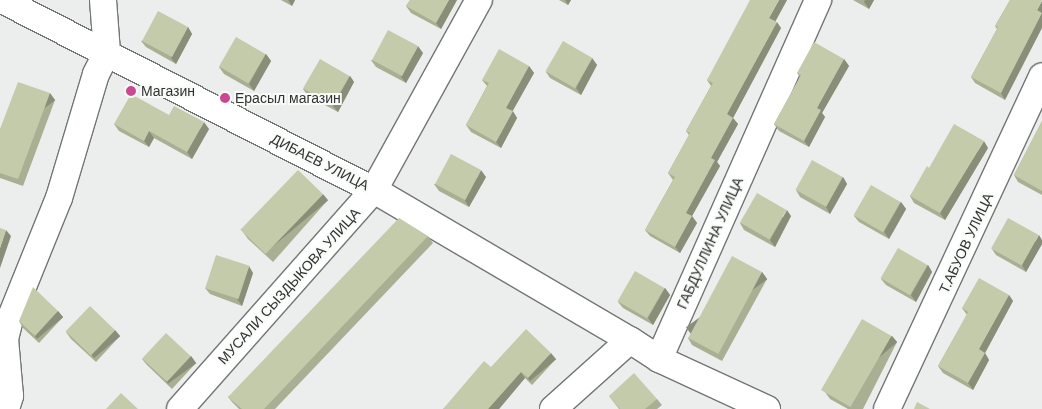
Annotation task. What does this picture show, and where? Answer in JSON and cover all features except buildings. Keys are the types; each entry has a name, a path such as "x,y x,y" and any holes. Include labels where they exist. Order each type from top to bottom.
{"street":[{"name":"ДИБАЕВ УЛИЦА","path":"2,0 374,190 630,340"},
{"path":"6,409 10,396 5,339 10,319 47,231 96,74 107,52 103,0"},
{"name":"МУСАЛИ СЫЗДЫКОВА УЛИЦА","path":"180,409 374,190 479,0"},
{"name":"ГАБДУЛЛИНА УЛИЦА","path":"658,359 818,0"},
{"name":"Т.АБУОВ УЛИЦА","path":"887,409 1042,76"},
{"path":"553,409 630,340 658,359 767,409"}],"place":[{"name":"Магазин","path":"131,91"},
{"name":"Ерасыл магазин","path":"225,98"}]}
